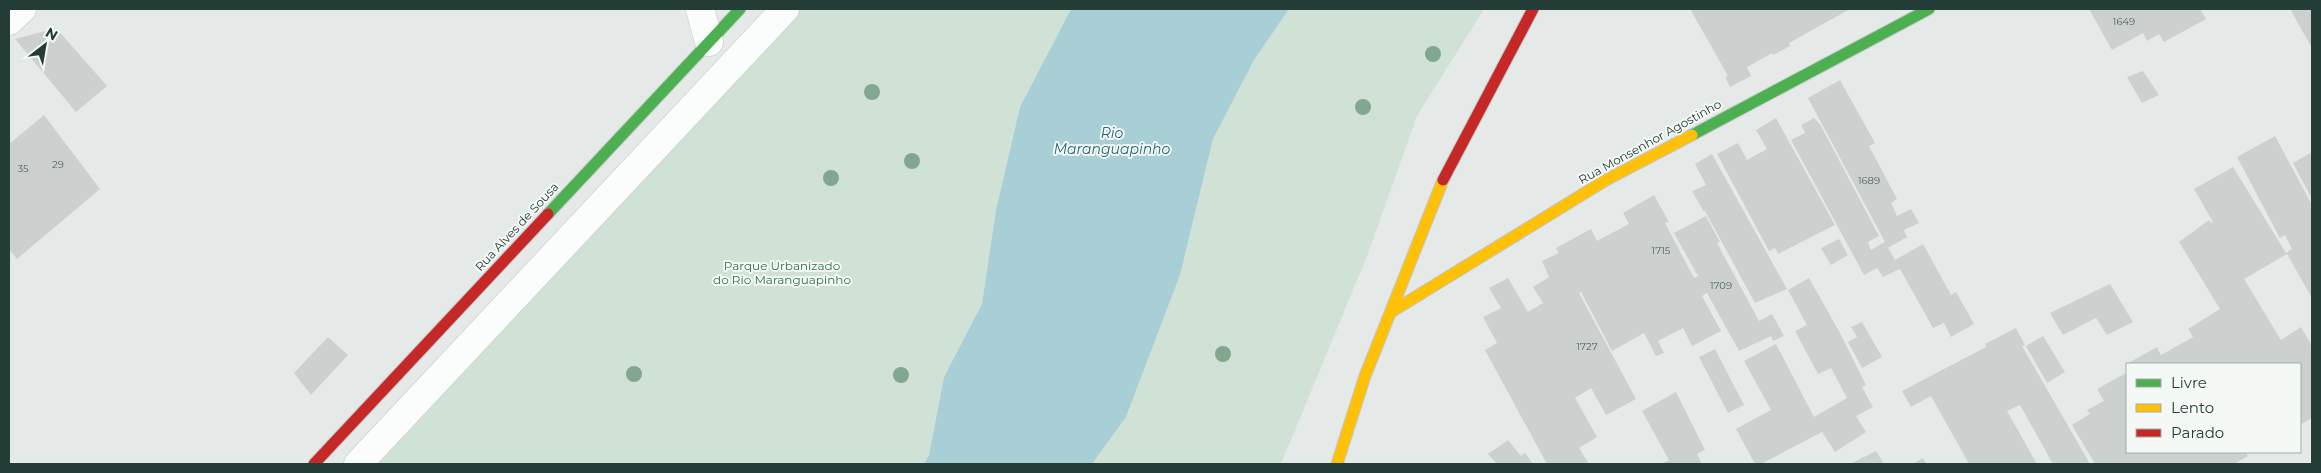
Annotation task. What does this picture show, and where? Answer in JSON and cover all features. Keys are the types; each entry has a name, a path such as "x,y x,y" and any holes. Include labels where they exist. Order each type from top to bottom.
{"street":[{"path":"9,21 22,9"},
{"path":"700,9 709,42"},
{"name":"Rua Alves de Sousa","path":"314,464 740,9"},
{"path":"358,464 785,9"},
{"path":"1337,464 1365,376 1446,174 1532,9"},
{"name":"Rua Monsenhor Agostinho","path":"1391,312 1606,180 1928,9"}],"green space":[{"name":"Parque Urbanizado do Rio Maranguapinho","path":"766,9 1071,9 1020,107 996,210 982,304 944,377 929,455 924,464 341,464"},
{"path":"1289,9 1484,9 1417,116 1367,256 1281,464 1092,464 1126,417 1180,275 1213,139 1254,60"}],"water":[{"name":"Rio Maranguapinho","path":"1071,9 1289,9 1254,60 1213,139 1180,275 1126,417 1092,464 924,464 929,455 944,377 982,304 996,210 1020,107"}],"building":[{"path":"1690,9 1850,9 1789,43 1790,46 1773,55 1772,53 1747,67 1751,76 1730,87 1725,77 1728,76"},
{"path":"2089,9 2200,9 2206,19 2164,42 2159,34 2147,41 2143,33 2112,50"},
{"path":"2290,9 2312,9 2312,48"},
{"path":"56,28 107,86 76,112 15,39"},
{"path":"2143,71 2159,95 2142,103 2127,77"},
{"path":"1840,80 1875,143 1869,146 1897,199 1891,203 1897,216 1911,209 1919,223 1904,230 1907,237 1888,248 1895,260 1923,244 1951,295 1956,292 1974,324 1951,337 1944,323 1933,328 1900,269 1883,277 1877,268 1864,275 1791,140 1805,133 1801,125 1814,118 1820,124 1879,236 1868,242 1871,250 1885,242 1808,98"},
{"path":"44,115 100,189 17,259 9,249 9,144"},
{"path":"1776,118 1835,225 1778,254 1775,248 1769,251 1717,154 1738,143 1747,160 1767,149 1756,130"},
{"path":"2275,136 2312,205 2312,298 2287,254 2244,279 2281,340 2301,327 2312,346 2312,418 2301,424 2301,363 2129,363 2157,347 2161,355 2193,337 2188,329 2220,309 2179,242 2209,220 2211,223 2213,222 2194,189 2233,167 2286,253 2292,249 2285,235 2280,238 2237,157"},
{"path":"2312,152 2312,199 2293,163"},
{"path":"1712,154 1787,289 1755,303 1705,211 1692,191 1706,185 1695,164"},
{"path":"1654,195 1669,222 1665,223 1694,278 1698,276 1674,233 1706,216 1720,242 1717,243 1759,321 1772,314 1784,336 1773,341 1771,336 1739,351 1707,293 1702,296 1721,331 1692,346 1683,328 1658,341 1664,353 1656,356 1644,333 1612,351 1581,292 1579,293 1636,399 1606,415 1591,388 1575,398 1597,437 1579,448 1589,464 1547,464 1485,350 1497,343 1483,317 1501,308 1489,288 1508,278 1528,312 1543,303 1533,287 1549,277 1542,261 1559,253 1556,248 1591,229 1597,241 1629,224 1623,213"},
{"path":"1839,239 1848,255 1831,265 1821,248"},
{"path":"1809,278 1840,333 1866,385 1862,387 1873,407 1856,416 1866,432 1835,452 1822,432 1761,464 1755,464 1736,429 1771,410 1744,361 1776,344 1814,417 1847,398 1831,368 1818,374 1795,331 1807,325 1788,290"},
{"path":"2110,284 2133,322 2107,335 2096,318 2063,335 2050,313"},
{"path":"1862,322 1882,357 1862,368 1848,342 1857,337 1851,327"},
{"path":"2016,328 2025,345 2022,346 2090,464 2053,464 2020,405 2007,411 2037,464 1969,464 1931,396 1911,407 1902,391 1986,347 1985,344"},
{"path":"2043,336 2065,372 2047,383 2026,346"},
{"path":"328,337 348,355 311,395 294,373"},
{"path":"1715,349 1744,405 1728,413 1699,357"},
{"path":"2126,373 2126,453 2246,453 2248,456 2234,464 2095,464 2072,425 2090,414 2087,410 2104,401 2097,389"},
{"path":"1676,392 1705,450 1697,454 1702,464 1660,464 1669,460 1642,411"},
{"path":"1508,440 1521,456 1525,453 1533,464 1497,464 1488,454"},
{"path":"1876,451 1884,464 1850,464"},
{"path":"1923,458 1926,464 1913,464"}],"traffic: fast":[{"path":"548,214 740,9"},
{"path":"1692,135 1929,9"}],"traffic: slow":[{"path":"1391,312 1606,180 1692,135"},
{"path":"1337,464 1365,376 1443,180"}],"traffic: jam":[{"path":"1443,180 1533,9"},
{"path":"314,464 548,214"}]}
